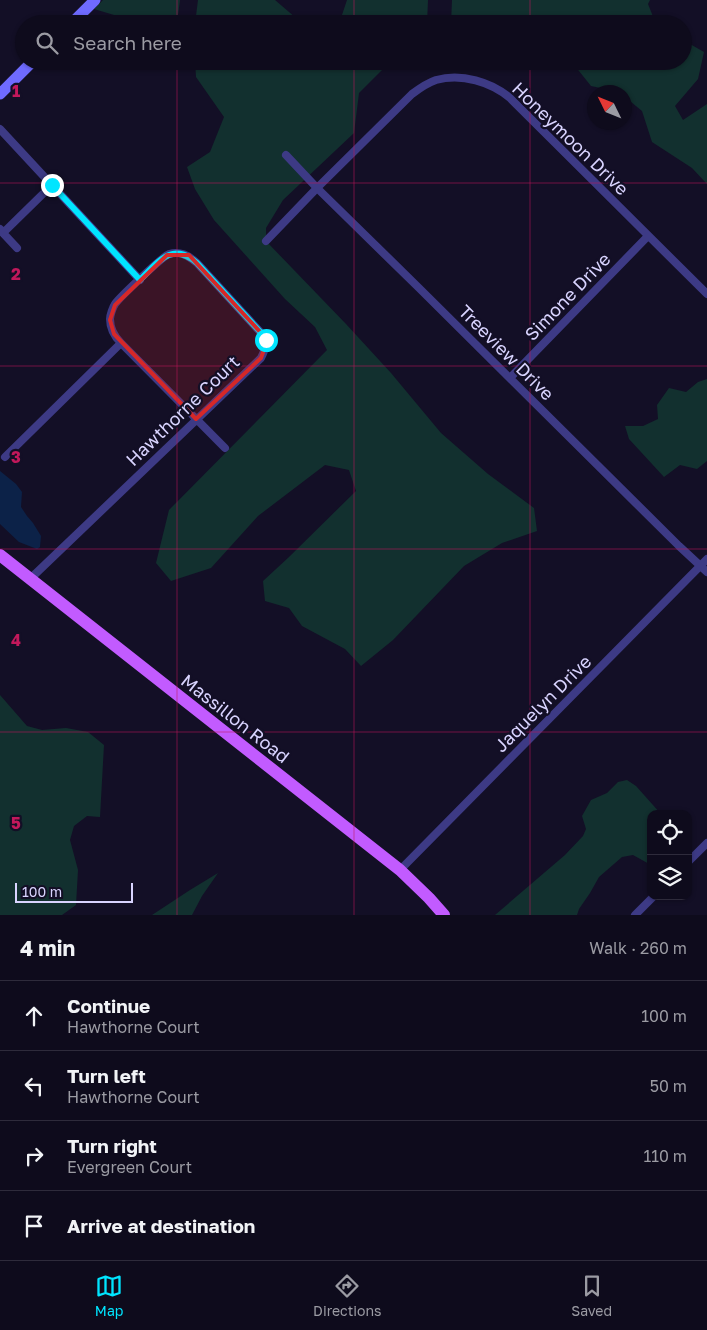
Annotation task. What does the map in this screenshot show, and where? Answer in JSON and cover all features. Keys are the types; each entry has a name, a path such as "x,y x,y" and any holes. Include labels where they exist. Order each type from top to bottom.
{"main road":[{"name":"Massillon Road","path":"0,555 400,870 444,915"}],"street":[{"path":"80,15 95,0"},
{"path":"0,94 25,70"},
{"name":"Honeymoon Drive","path":"266,241 317,188 418,90 430,82 443,79 469,79 488,85 510,98 707,294"},
{"path":"0,129 140,280 114,304 110,320 114,334 225,448"},
{"name":"Treeview Drive","path":"286,155 317,188 707,572"},
{"path":"17,248 2,231 52,185"},
{"name":"Simone Drive","path":"510,378 648,236"},
{"name":"Hawthorne Court","path":"30,578 261,358 266,344 264,336 197,263 188,256 179,253 167,255 156,263 140,280"},
{"path":"4,457 121,343"},
{"name":"Jaquelyn Drive","path":"400,870 707,559"},
{"path":"692,858 707,842"},
{"path":"635,915 650,900"}],"highlighted area":[{"path":"167,255 189,255 264,336 266,344 261,358 196,419 114,334 110,320 115,305"}],"green space":[{"path":"103,0 180,0 178,15 114,15 94,9"},
{"path":"198,0 275,0 292,15 196,15"},
{"path":"347,0 428,0 427,15 342,15"},
{"path":"452,0 650,0 648,4 652,15 451,15"},
{"path":"692,45 704,52 698,79 675,106 683,120 707,104 707,184 692,168 652,142 642,111 632,103 632,85 590,85 578,70 692,70"},
{"path":"196,70 382,70 359,93 354,133 283,200 266,228 266,241 391,373 441,433 488,474 534,508 537,531 502,543 464,566 393,640 361,666 345,649 302,626 289,608 265,601 263,581 356,491 349,470 325,465 258,516 211,568 171,581 156,563 169,510 327,350 315,327 285,299 214,220 195,189 187,167 210,152 224,117 196,77"},
{"path":"707,379 707,461 697,469 680,465 664,477 629,439 625,426 643,426 658,419 657,405 669,388 686,392 698,382"},
{"path":"0,695 27,726 42,730 66,728 88,732 104,745 100,817 87,816 74,826 70,840 78,870 76,905 62,915 0,915"},
{"path":"627,780 636,786 657,810 647,810 647,863 633,855 622,857 599,877 577,915 495,915 565,855 583,836 586,829 582,816 591,800 607,793 618,782"},
{"path":"218,873 192,915 152,915 190,890"}],"water":[{"path":"0,471 16,484 22,492 21,507 41,536 40,547 37,549 19,542 0,524"}],"route":[{"path":"52,185 140,280 156,263 167,255 179,253 188,256 197,263 266,340"}]}
